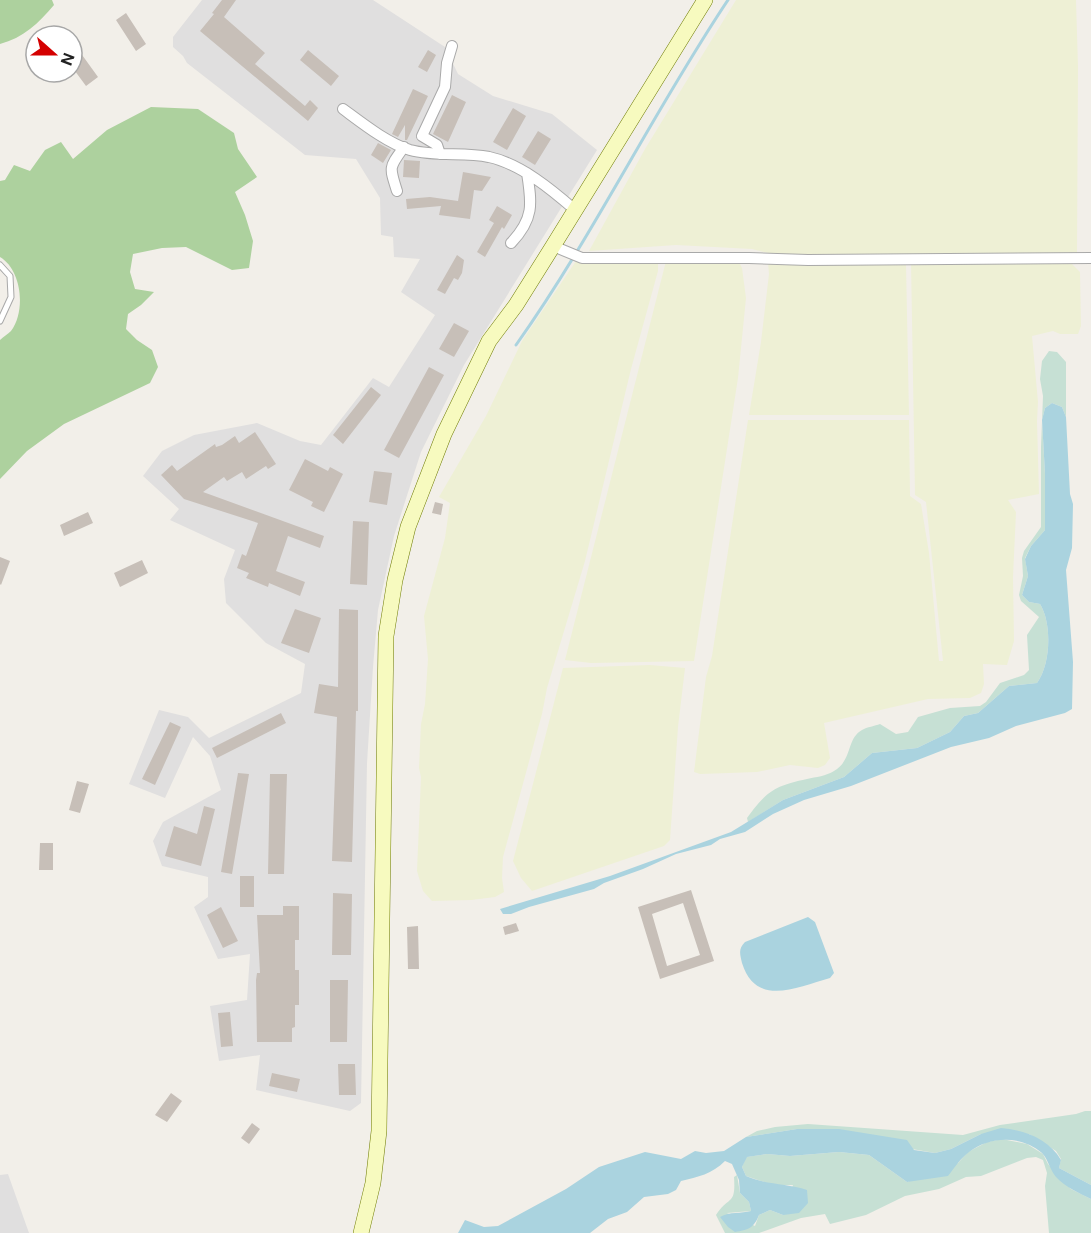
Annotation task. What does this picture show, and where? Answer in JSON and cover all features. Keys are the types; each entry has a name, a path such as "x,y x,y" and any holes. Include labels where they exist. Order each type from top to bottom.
{"main road":[{"path":"361,1233 373,1183 379,1131 386,636 395,580 408,526 444,434 489,341 516,305 705,0"}],"street":[{"path":"440,154 437,145 422,136 445,87 447,63 452,46"},
{"path":"343,109 371,129 404,147 422,152 490,157 527,173 554,191 575,210"},
{"path":"397,191 390,171 391,165 404,147"},
{"path":"511,243 521,233 528,219 530,196 527,173"},
{"path":"553,246 582,258 808,260 1091,258"}],"lane":[{"path":"0,265 10,276 11,297 0,321"}],"shaded area":[{"path":"202,0 373,0 445,47 458,74 493,96 552,114 597,150 464,365 421,452 394,536 378,610 373,667 367,763 361,1103 350,1111 256,1090 260,1055 219,1061 210,1006 247,1000 250,954 218,959 194,907 208,897 208,877 162,866 153,841 163,822 221,790 210,756 193,737 165,798 129,784 159,710 188,717 209,738 301,693 305,664 266,643 226,603 224,579 235,550 170,520 179,509 143,476 162,451 194,435 257,423 300,441 321,445 373,378 389,387 435,315 401,292 420,259 394,257 393,237 381,235 380,198 356,159 305,155 187,63 173,47 173,37"},
{"path":"8,1174 29,1233 0,1233 0,1175"}],"green space":[{"path":"0,0 52,0 54,5 35,24 24,24 24,33 0,44"},
{"path":"736,0 1076,0 1077,253 785,257 752,249 676,245 589,251 645,149"},
{"path":"151,107 198,109 234,133 238,149 257,177 235,192 253,241 249,268 232,270 186,247 162,248 133,254 130,272 135,289 154,292 128,314 126,329 152,350 158,367 150,383 64,424 27,451 0,479 0,340 11,331 16,323 20,302 13,271 0,257 0,181 5,180 14,165 30,171 45,150 61,142 73,159 107,130"},
{"path":"576,261 658,262 658,271 631,369 585,561 547,688 503,857 504,892 495,897 471,900 432,901 423,891 417,871 421,724 425,704 428,659 424,616 445,538 450,503 439,497 486,416 522,341"},
{"path":"666,261 739,262 746,298 738,378 694,661 591,663 565,660"},
{"path":"768,262 906,264 909,415 749,415 761,342 769,274"},
{"path":"911,262 1070,262 1080,272 1081,326 1078,334 1060,334 1053,331 1032,336 1038,402 1039,494 1008,500 1016,512 1013,577 1014,641 1007,665 983,664 984,684 981,693 970,698 928,699 824,723 830,758 825,765 818,768 790,765 757,772 700,774 694,772 706,677 712,656 748,420 909,420 910,496 921,504 929,553 939,661 943,661 926,502 915,495"},
{"path":"1049,351 1057,352 1066,362 1066,417 1062,407 1052,403 1045,408 1042,420 1043,396 1040,379 1042,361"},
{"path":"1042,421 1045,530 1031,546 1025,558 1028,576 1022,595 1029,602 1040,604 1047,622 1047,655 1042,675 1037,683 1009,686 978,713 964,716 950,732 917,748 872,753 844,777 783,800 748,822 747,818 772,791 787,784 834,771 844,761 854,739 862,730 880,724 896,734 908,732 918,717 950,708 980,706 986,702 1000,683 1024,675 1029,670 1027,635 1039,617 1021,601 1019,595 1023,576 1024,551 1041,527"},
{"path":"650,665 685,668 678,727 670,840 664,846 532,891 521,878 513,861 563,668"},
{"path":"1091,1111 1091,1185 1059,1168 1061,1159 1056,1151 1029,1134 981,1134 951,1149 935,1153 797,1129 746,1137 757,1131 775,1127 808,1124 963,1135 1000,1125"},
{"path":"1002,1139 1027,1144 1043,1154 1048,1164 1071,1189 1091,1199 1091,1233 1049,1233 1045,1186 1047,1173 1043,1160 1036,1157 1027,1158 981,1176 966,1177 939,1189 905,1196 866,1215 830,1224 825,1214 801,1218 759,1233 725,1233 716,1215 733,1196 734,1177 737,1175 740,1193 749,1202 751,1211 727,1213 755,1226 759,1215 770,1210 783,1215 793,1185 773,1185 746,1176 742,1167 746,1157 767,1154 790,1156 839,1152 869,1155 907,1182 958,1163 968,1152 987,1142"}],"water":[{"path":"1052,403 1062,407 1066,417 1070,494 1073,504 1072,548 1066,570 1073,662 1072,709 1016,726 989,738 951,747 851,786 804,800 773,814 745,832 720,839 711,845 676,854 594,889 511,914 503,914 500,909 610,876 731,832 783,800 844,777 872,753 917,748 950,732 964,716 978,713 1009,686 1037,683 1042,675 1047,655 1047,622 1040,604 1029,602 1022,595 1028,576 1025,559 1031,546 1045,530 1042,420 1045,408"},
{"path":"808,917 815,922 834,973 830,978 791,989 767,990 757,986 748,977 742,963 741,947 745,942"},
{"path":"1001,1128 1027,1133 1050,1146 1061,1160 1059,1168 1091,1185 1091,1199 1060,1181 1044,1155 1034,1147 1005,1140 986,1143 969,1152 948,1176 907,1182 869,1155 839,1152 790,1156 767,1154 747,1157 742,1167 746,1176 807,1190 808,1203 799,1213 783,1215 770,1210 759,1215 750,1228 735,1232 720,1217 751,1211 749,1202 740,1193 739,1180 732,1164 725,1161 710,1172 681,1181 676,1190 668,1194 644,1197 627,1212 608,1219 590,1233 458,1233 465,1220 484,1227 498,1226 566,1189 599,1167 645,1152 681,1159 695,1151 706,1153 724,1151 746,1137 797,1129 839,1129 907,1140 914,1150 935,1153 951,1149 981,1134"}],"building":[{"path":"222,0 236,0 224,17 265,53 255,64 305,106 310,100 318,108 308,121 200,31"},
{"path":"126,13 146,44 136,51 116,20"},
{"path":"308,50 339,76 331,86 300,60"},
{"path":"428,50 436,55 427,72 418,67"},
{"path":"84,58 98,77 86,86 84,83"},
{"path":"413,89 428,96 405,140 405,125 398,137 392,134"},
{"path":"452,95 466,102 448,142 433,134"},
{"path":"513,108 526,116 507,150 493,142"},
{"path":"538,131 551,139 535,165 522,157"},
{"path":"378,143 391,150 383,163 371,155"},
{"path":"404,160 420,161 419,178 403,177"},
{"path":"463,172 491,177 482,191 474,190 470,219 439,215 441,206 407,209 406,199 430,197 458,201"},
{"path":"497,206 512,215 504,229 502,227 485,257 477,252 494,223 489,220"},
{"path":"457,255 464,260 462,273 458,280 454,278 445,294 437,290"},
{"path":"454,323 469,331 454,357 439,349"},
{"path":"429,367 444,375 399,458 384,450"},
{"path":"371,387 381,395 343,444 333,435"},
{"path":"255,432 276,464 268,469 266,466 246,479 242,472 227,481 224,477 203,492 324,536 320,548 288,536 276,571 305,582 300,596 269,583 268,587 246,578 249,573 237,568 242,554 246,556 258,523 184,499 161,475 172,465 177,471 215,444 216,447 222,445 235,436 239,443"},
{"path":"305,459 328,471 330,467 343,474 324,512 311,506 313,502 289,490"},
{"path":"374,471 392,473 387,505 369,502"},
{"path":"435,502 443,504 441,515 432,513"},
{"path":"88,512 93,523 64,536 60,525"},
{"path":"353,521 369,522 367,585 350,584"},
{"path":"0,557 10,561 1,585 0,584"},
{"path":"142,560 148,573 120,587 114,573"},
{"path":"295,609 321,618 309,653 281,643"},
{"path":"339,609 358,610 358,711 356,711 352,862 332,861 337,717 314,713 319,684 338,687"},
{"path":"281,713 286,723 217,758 212,748"},
{"path":"170,722 181,727 155,785 142,779"},
{"path":"238,773 249,774 232,874 221,872"},
{"path":"270,774 287,774 284,874 268,874"},
{"path":"77,781 89,784 80,813 69,810"},
{"path":"204,806 215,809 201,866 165,856 174,826 197,834"},
{"path":"40,843 53,843 53,870 39,870"},
{"path":"240,876 254,876 254,907 240,907"},
{"path":"691,890 714,961 660,979 638,907","holes":["683,903 700,955 667,966 652,914"]},
{"path":"333,893 352,894 351,955 332,955"},
{"path":"283,906 299,906 299,940 295,940 295,970 299,970 299,1005 295,1005 295,1027 292,1028 292,1042 257,1042 256,980 257,973 260,973 257,915 283,915"},
{"path":"221,907 238,941 223,948 207,915"},
{"path":"516,923 519,931 505,935 503,927"},
{"path":"418,926 419,969 408,969 407,927"},
{"path":"330,980 348,980 347,1042 330,1042"},
{"path":"230,1012 233,1046 221,1047 218,1013"},
{"path":"338,1064 355,1064 356,1095 339,1095"},
{"path":"272,1073 300,1079 297,1092 269,1086"},
{"path":"171,1093 182,1101 167,1122 155,1115"},
{"path":"252,1123 260,1129 249,1144 241,1138"}],"waterway":[{"path":"516,345 598,217 674,86 728,0"}]}
